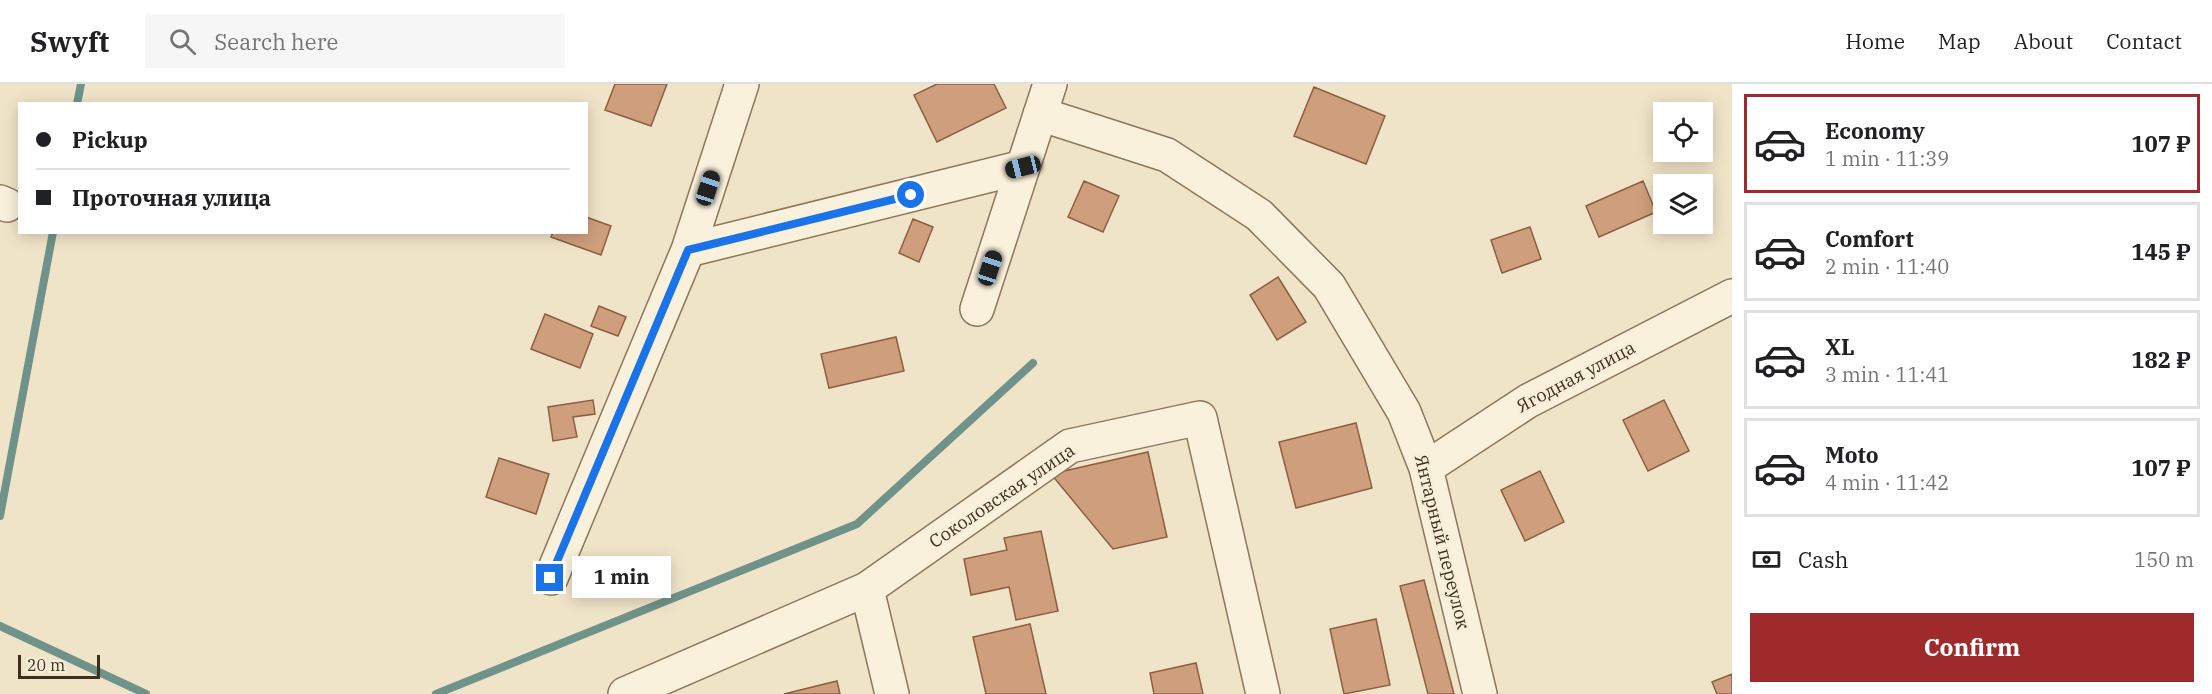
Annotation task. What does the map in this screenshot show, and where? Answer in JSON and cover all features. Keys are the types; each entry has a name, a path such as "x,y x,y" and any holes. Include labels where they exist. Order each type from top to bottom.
{"street":[{"path":"550,578 688,250 742,84"},
{"path":"977,309 1045,99"},
{"name":"Янтарный переулок","path":"1045,99 1167,155 1259,215 1329,286 1404,412 1426,468 1480,694"},
{"path":"688,250 1023,167"},
{"name":"Ягодная улица","path":"1426,468 1528,401 1732,296"},
{"name":"Соколовская улица","path":"625,694 867,589 1070,446 1200,417 1263,694"},
{"path":"867,589 892,694"}],"building":[{"path":"615,84 667,84 651,126 605,110"},
{"path":"937,84 994,84 1006,108 937,142 914,95"},
{"path":"1314,87 1385,116 1366,164 1294,136"},
{"path":"1084,181 1119,196 1103,232 1068,217"},
{"path":"1643,181 1653,205 1653,213 1599,237 1586,206"},
{"path":"588,218 611,226 601,255 551,237 552,234 588,234"},
{"path":"913,219 933,227 919,262 899,253"},
{"path":"1530,227 1541,259 1502,273 1491,240"},
{"path":"1278,277 1306,322 1277,340 1250,295"},
{"path":"599,306 626,317 618,336 591,326"},
{"path":"545,314 593,334 580,368 531,349"},
{"path":"896,337 904,371 829,388 821,354"},
{"path":"593,400 595,414 573,417 577,437 553,441 548,407"},
{"path":"1664,400 1689,451 1648,471 1623,420"},
{"path":"1356,423 1372,488 1296,508 1279,442"},
{"path":"1148,452 1167,537 1113,549 1051,474"},
{"path":"499,458 549,474 536,514 486,497"},
{"path":"1540,471 1564,522 1525,541 1501,490"},
{"path":"1041,531 1058,611 1016,620 1009,587 971,595 964,559 1007,550 1004,538"},
{"path":"1424,580 1454,694 1428,694 1400,586"},
{"path":"1376,619 1390,685 1344,694 1330,629"},
{"path":"1030,624 1046,694 986,694 973,637"},
{"path":"1196,663 1203,694 1154,694 1150,673"},
{"path":"1732,674 1732,694 1717,694 1712,682"},
{"path":"837,681 840,694 784,694"}],"waterway":[{"path":"77,102 81,84"},
{"path":"0,516 53,234"},
{"path":"436,694 857,524 1033,363"},
{"path":"0,626 146,694"}],"route":[{"path":"550,578 688,250 911,195"}]}
